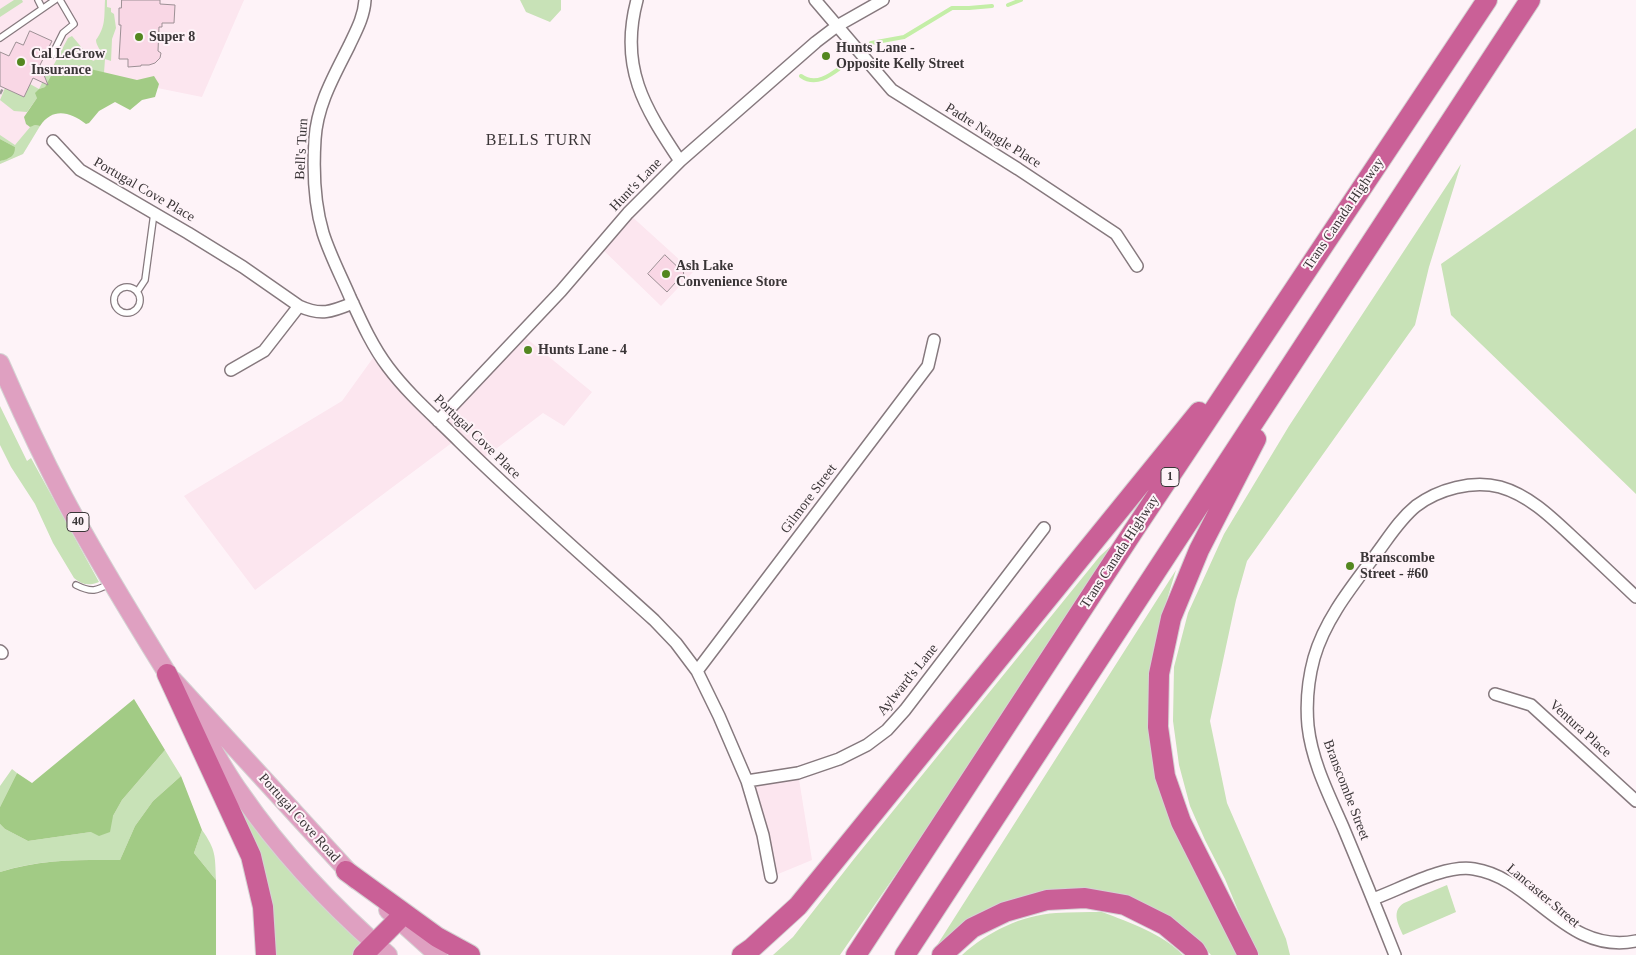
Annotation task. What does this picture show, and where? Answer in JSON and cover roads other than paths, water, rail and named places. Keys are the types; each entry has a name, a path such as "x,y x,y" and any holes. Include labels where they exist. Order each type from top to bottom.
{"highway":[{"name":"Trans Canada Highway","path":"856,955 1487,0"},
{"path":"905,955 1530,0"},
{"path":"742,955 798,906 1276,318"},
{"path":"1248,955 1181,822 1165,776 1158,727 1158,674 1171,618 1199,550 1310,337"},
{"path":"167,674 251,856 263,907 266,955"},
{"path":"346,871 437,937 470,955"},
{"path":"942,955 972,928 1005,912 1047,900 1085,898 1125,905 1165,925 1195,950 1198,955"},
{"path":"375,951 398,920"}],"main road":[{"name":"Portugal Cove Road","path":"0,363 64,498 112,582 240,794 281,846 375,951"},
{"name":"Portugal Cove Road","path":"167,674 346,871 438,955"}],"street":[{"name":"Bell's Turn","path":"353,303 323,233 314,180 315,139 316,122 321,103 359,25 364,11 365,0"},
{"path":"637,0 631,37 634,70 639,88 652,118 680,161"},
{"name":"Padre Nangle Place","path":"815,0 892,90 1018,169 1116,234 1137,266"},
{"name":"Hunt's Lane","path":"438,421 561,291 628,214 680,161 802,54 837,26 883,0"},
{"name":"Portugal Cove Place","path":"53,141 80,170 242,267 298,306 326,313 353,303 369,338 402,385 480,461 654,620 676,643 697,671 747,780 763,835 771,877"},
{"path":"231,370 264,351 298,306"},
{"name":"Gilmore Street","path":"697,671 928,366 934,340"},
{"name":"Branscombe Street","path":"1395,955 1314,757 1308,726 1308,691 1315,657 1333,615 1366,567 1403,519 1416,506 1427,499 1454,488 1483,485 1499,487 1529,500 1547,514 1636,597"},
{"name":"Aylward's Lane","path":"747,780 798,773 839,760 867,745 887,730 905,710 1044,528"},
{"name":"Ventura Place","path":"1495,694 1531,704 1636,801"},
{"name":"Lancaster Street","path":"1373,899 1442,872 1460,868 1474,868 1504,881 1562,934 1578,944 1594,949 1612,949 1636,941"}],"lane":[{"path":"38,0 42,8"},
{"path":"0,38 55,0"},
{"path":"52,55 64,33 74,24 60,0"},
{"path":"137,292 145,280 154,213"},
{"path":"130,287 137,292 140,296 140,304 134,310 123,312 117,307 115,303 116,295 121,289 130,287"},
{"path":"76,585 87,591 98,590 112,582"}],"waterway":[{"path":"1008,5 1021,0"},
{"path":"871,43 904,37 952,8 992,6"},
{"path":"801,76 807,79 820,79 848,62"}],"place":[{"name":"Super 8","path":"139,37"},
{"name":"Hunts Lane - Opposite Kelly Street","path":"826,56"},
{"name":"Cal LeGrow Insurance","path":"21,62"},
{"name":"Ash Lake Convenience Store","path":"666,274"},
{"name":"Hunts Lane - 4","path":"528,350"},
{"name":"Branscombe Street - #60","path":"1350,566"}],"district":[{"name":"BELLS TURN","path":"539,141"}]}
